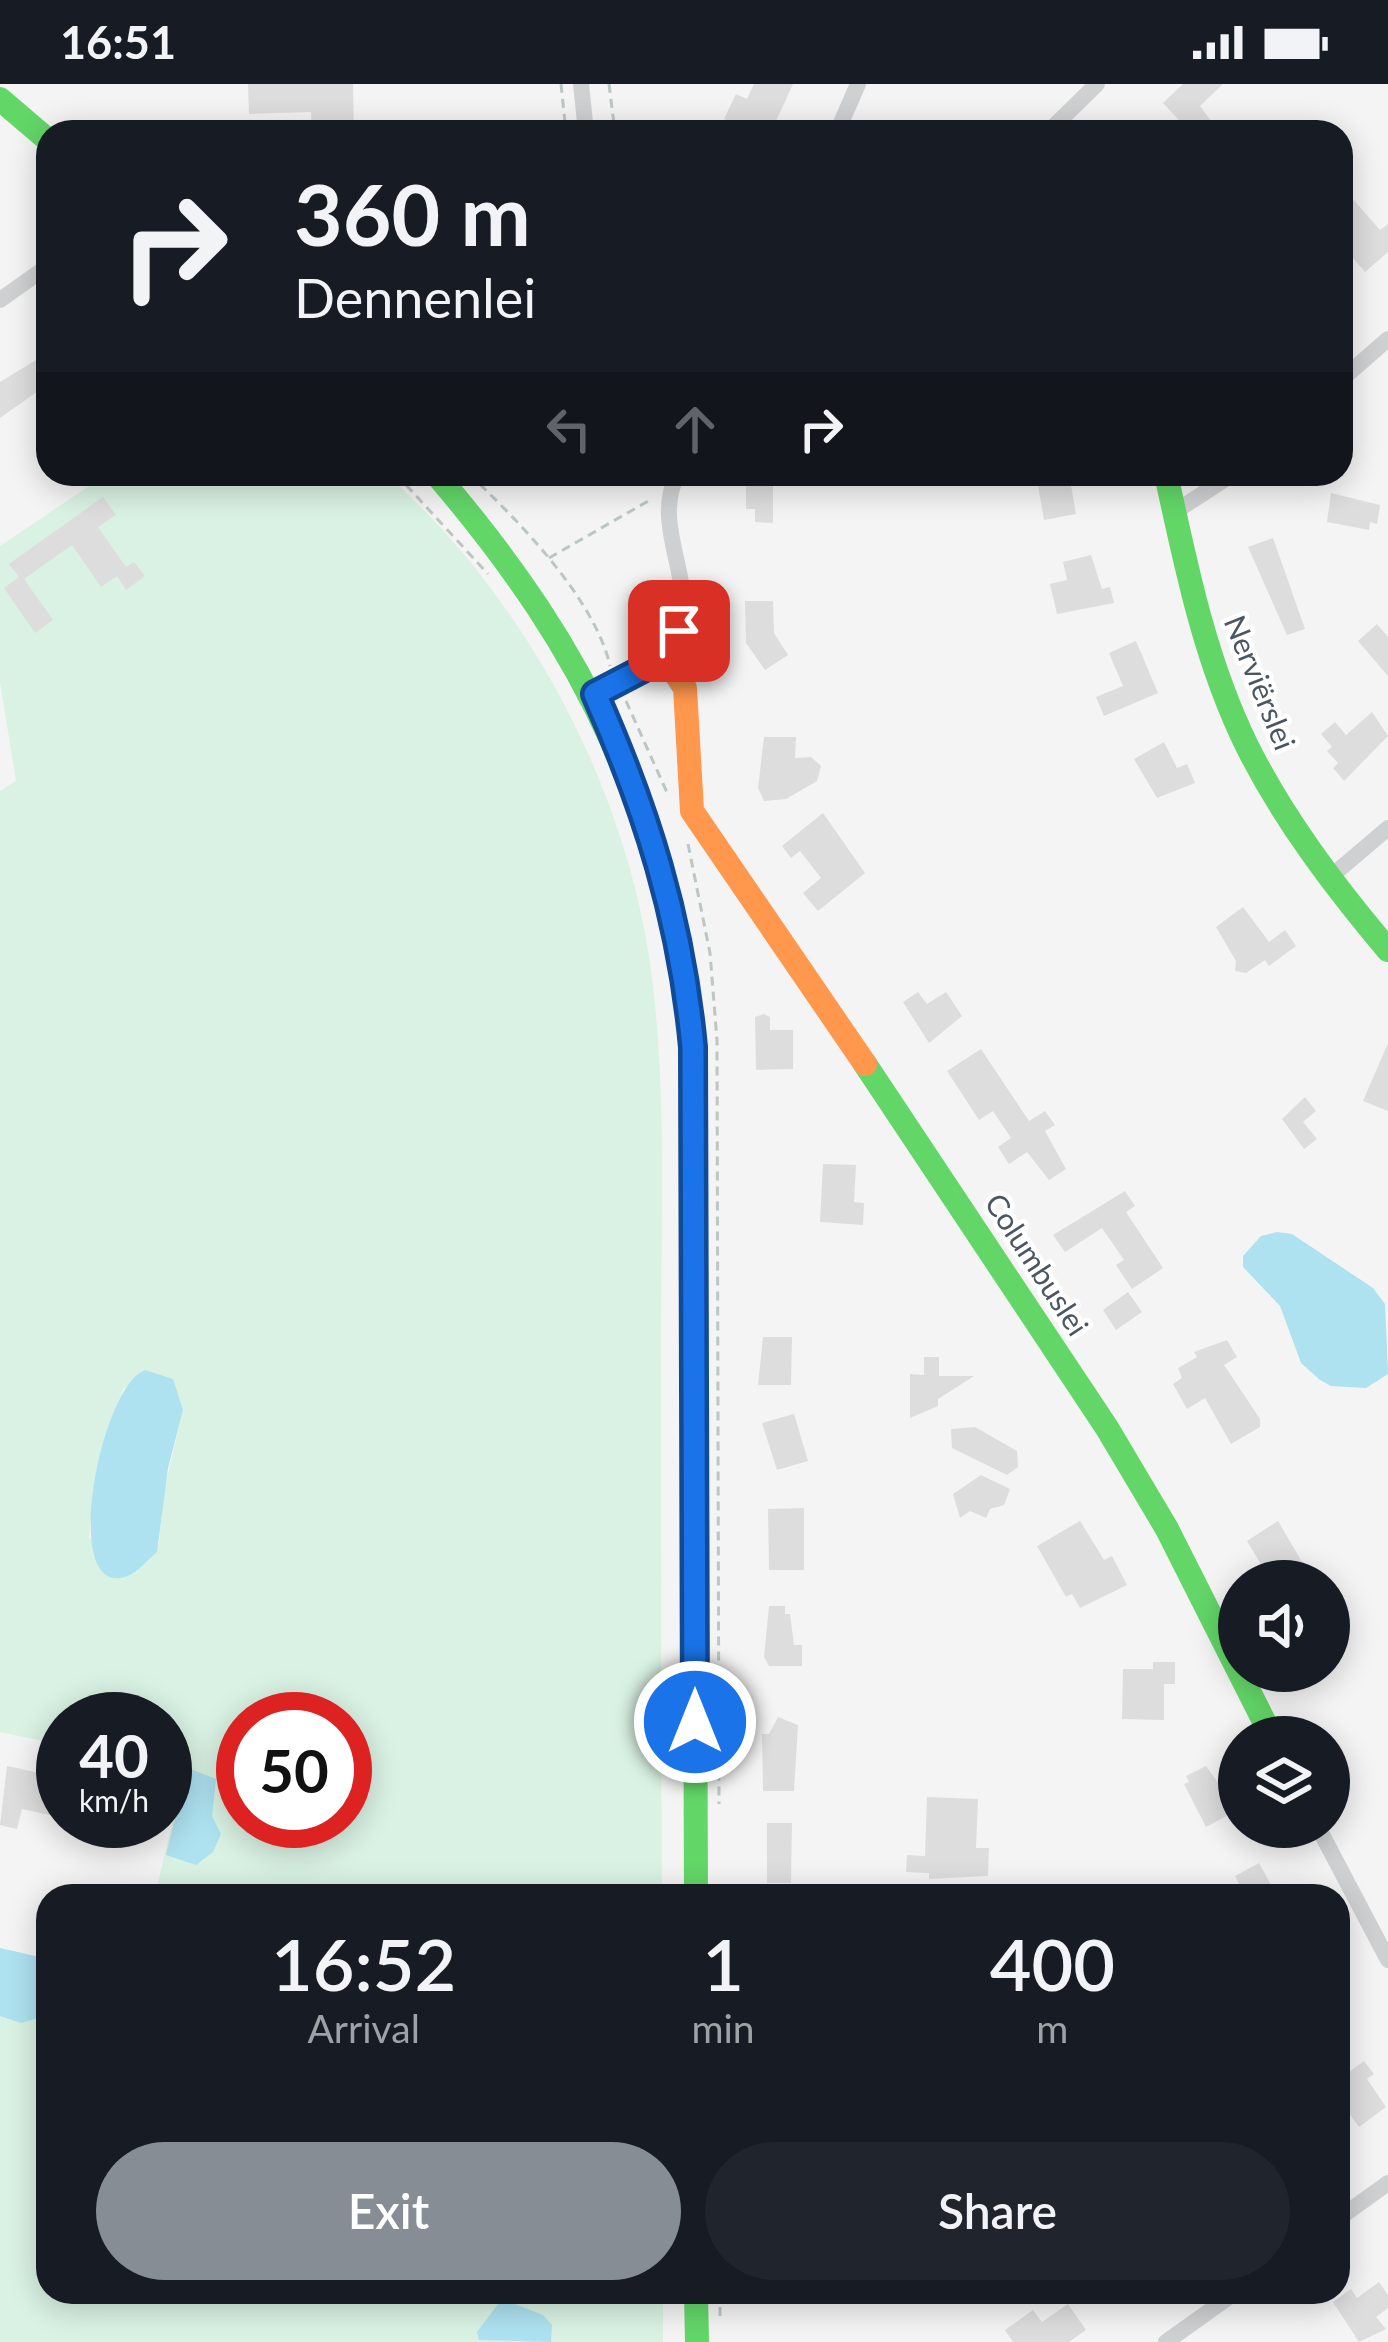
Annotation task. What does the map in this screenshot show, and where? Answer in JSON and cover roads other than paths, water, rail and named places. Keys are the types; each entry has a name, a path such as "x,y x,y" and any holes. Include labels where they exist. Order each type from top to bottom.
{"street":[{"path":"581,84 585,120"},
{"path":"842,120 858,84"},
{"path":"1060,120 1097,84"},
{"path":"0,99 36,130"},
{"path":"0,300 36,274"},
{"path":"1353,370 1388,339"},
{"path":"446,486 521,573 595,694 636,785 670,895 693,1047 696,1884"},
{"path":"595,694 664,658 679,631 680,571 667,531 665,486"},
{"path":"668,492 671,486"},
{"name":"Nerviërslei","path":"1168,486 1196,610 1247,746 1328,879 1388,950"},
{"path":"1173,513 1215,486"},
{"name":"Columbuslei","path":"664,658 685,688 692,812 719,845 1107,1428 1167,1529 1261,1716"},
{"path":"1328,879 1388,828"},
{"path":"1329,1848 1348,1884"},
{"path":"1350,1888 1388,1960"},
{"path":"1350,2210 1388,2183"},
{"path":"697,2304 697,2342"},
{"path":"1166,2342 1219,2304"}],"water":[{"path":"1292,1234 1373,1288 1385,1304 1388,1374 1366,1388 1331,1386 1301,1363 1280,1306 1243,1267 1243,1256 1261,1236"},
{"path":"145,1370 173,1379 183,1410 168,1468 157,1552 128,1576 107,1576 95,1557 93,1489 114,1413 128,1385"},
{"path":"192,1770 216,1779 213,1852 196,1865 166,1855 168,1848 192,1848"},
{"path":"0,1948 36,1956 36,2019 21,2023 0,2016"},
{"path":"498,2304 515,2304 543,2315 552,2325 551,2342 479,2340 477,2332"}]}
